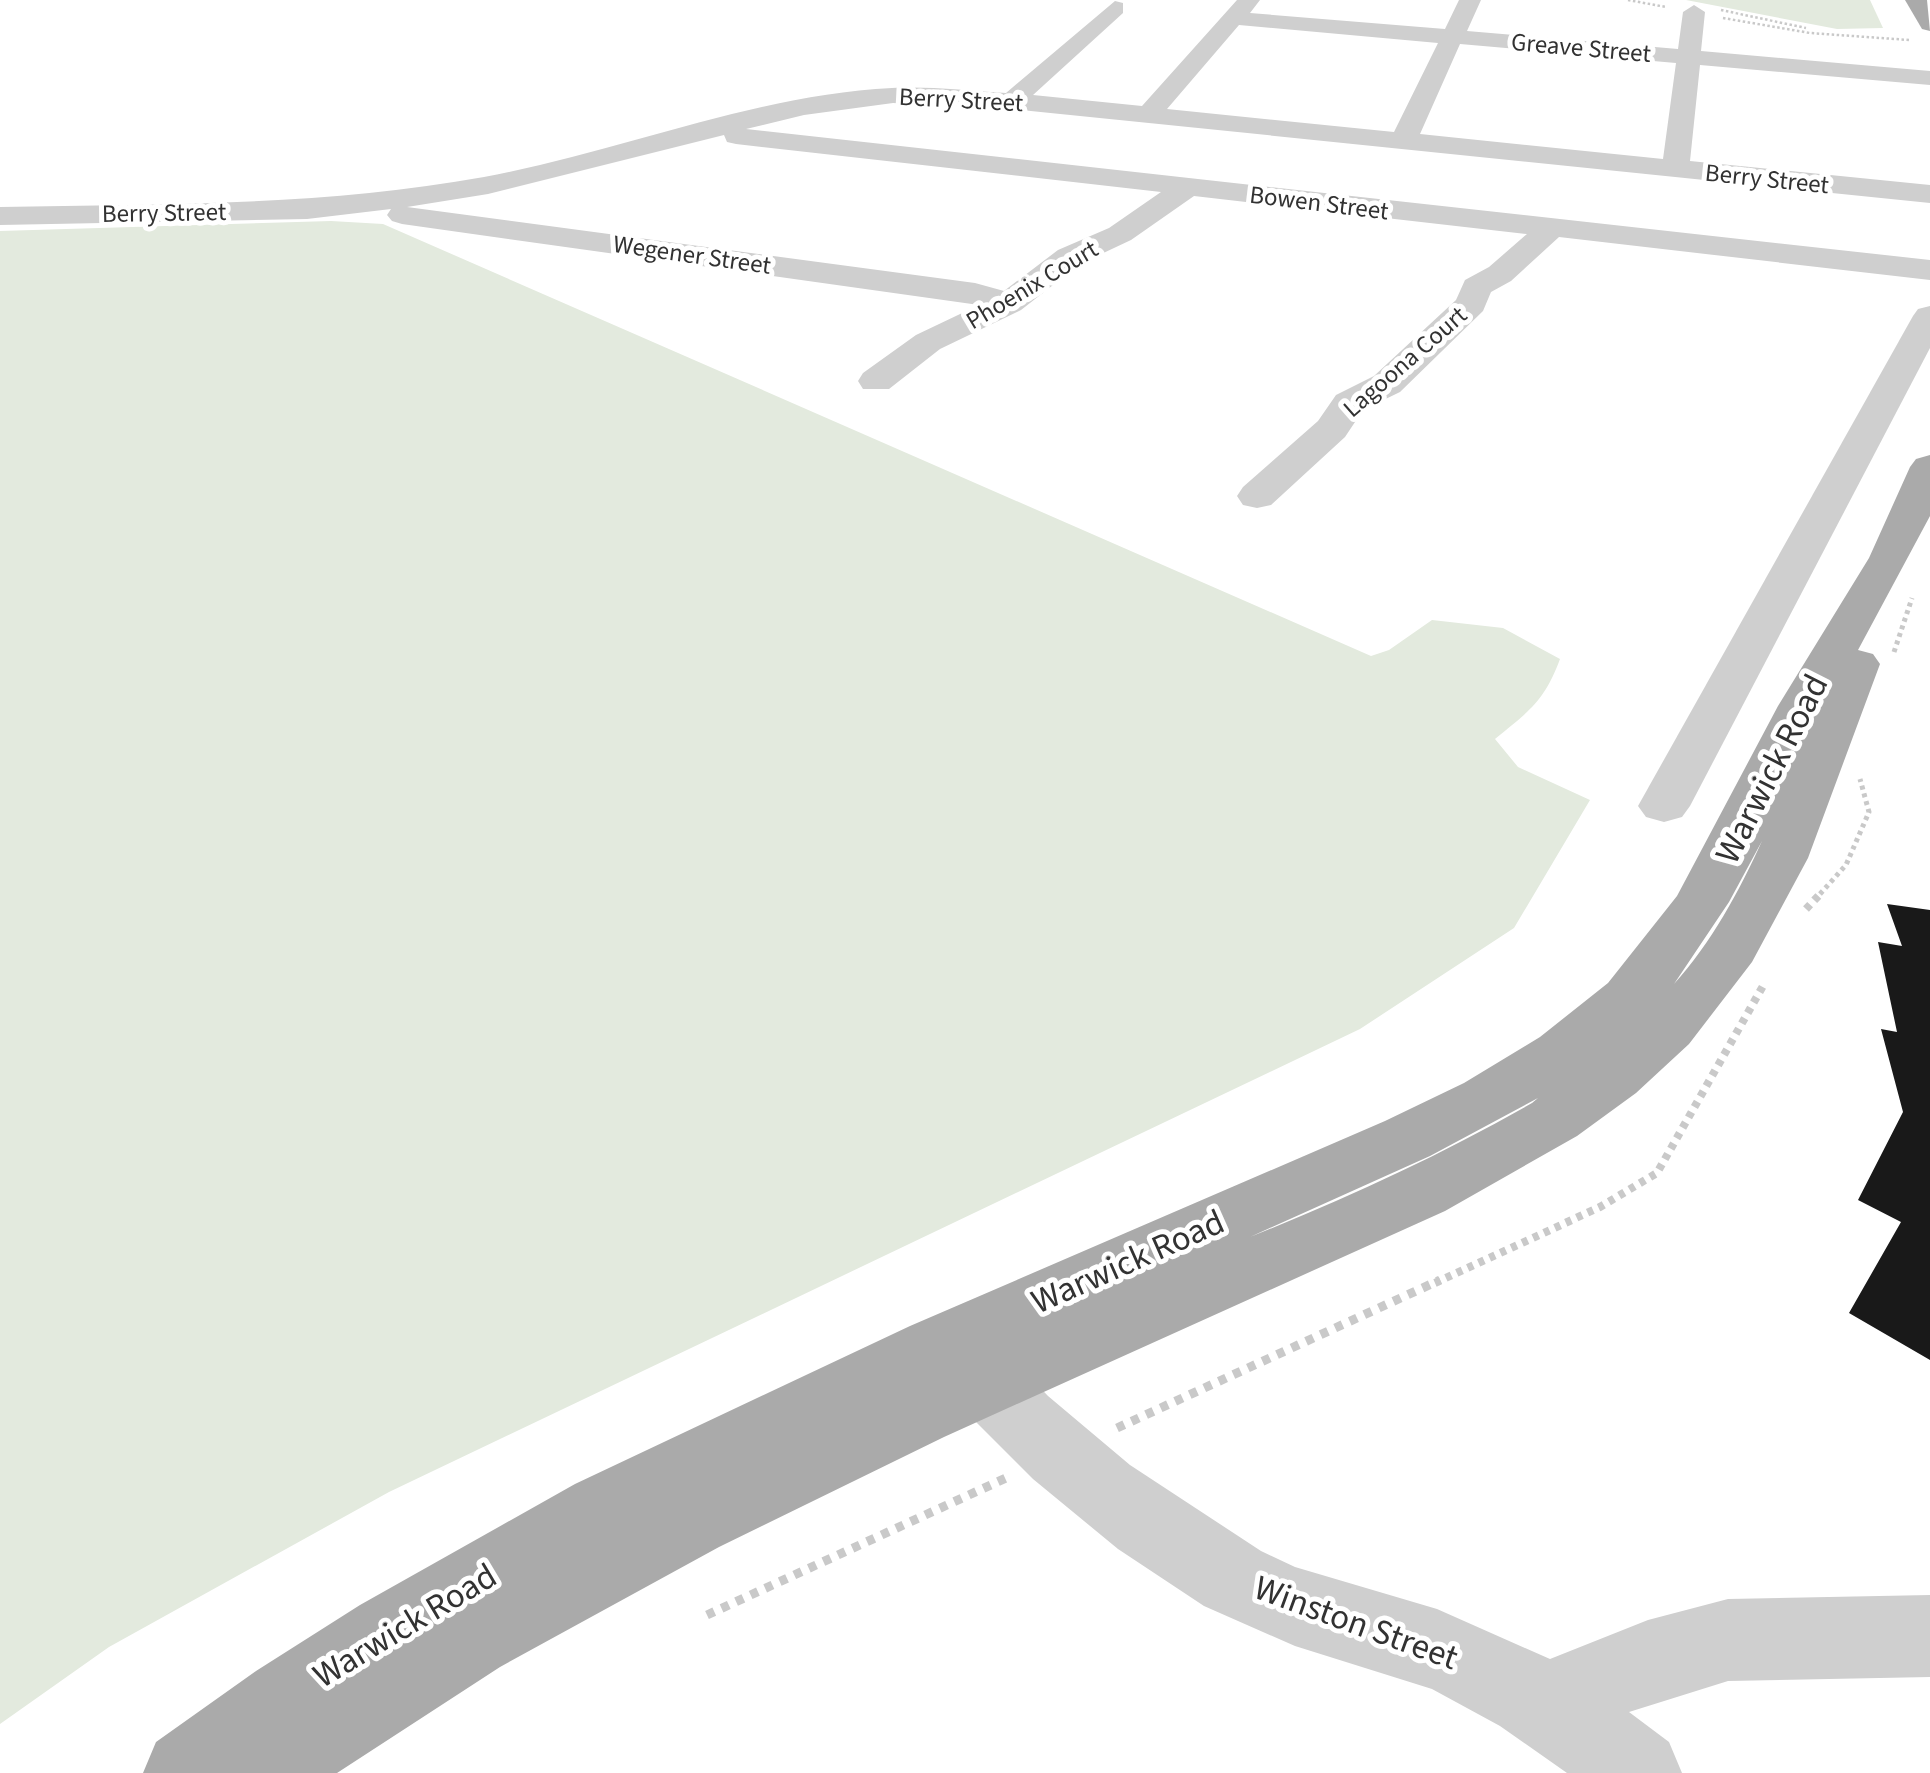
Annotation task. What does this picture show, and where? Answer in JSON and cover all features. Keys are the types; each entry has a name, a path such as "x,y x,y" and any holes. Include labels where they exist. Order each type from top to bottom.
{"main road":[{"path":"1916,0 1930,24"},
{"name":"Warwick Road","path":"187,1773 266,1713 394,1627 686,1468 1439,1184 1556,1118 1616,1077 1699,994 1764,898 1909,531 1930,467"},
{"name":"Warwick Road","path":"260,1773 330,1723 460,1644 674,1530 967,1362"}],"street":[{"path":"1403,141 1470,0"},
{"path":"1012,101 1115,8"},
{"path":"1675,169 1690,58 1691,8"},
{"path":"1148,114 1241,9"},
{"name":"Greave Street","path":"1241,9 1451,37 1930,78"},
{"name":"Berry Street","path":"0,216 308,210 377,204 488,184 804,107 893,95 1012,101 1930,194"},
{"name":"Bowen Street","path":"709,128 752,138 1930,270"},
{"name":"Phoenix Court","path":"876,381 908,361 928,342 1010,302 1069,256 1120,234 1188,188"},
{"name":"Wegener Street","path":"377,204 417,218 975,293 1010,302"},
{"name":"Lagoona Court","path":"1257,496 1332,429 1350,403 1388,384 1471,304 1476,286 1500,274 1549,230"},
{"path":"1664,806 1930,316"},
{"path":"908,361 951,372"},
{"name":"Winston Street","path":"967,1362 1059,1454 1204,1560 1271,1597 1458,1658 1548,1703 1638,1773"},
{"path":"1548,1703 1648,1661 1728,1640 1930,1636"}],"path":[{"path":"1628,0 1840,35"},
{"path":"1655,0 1840,35 1911,40"}],"shaded area":[{"path":"1686,0 1870,0 1883,28 1837,29"},
{"path":"331,221 383,224 1371,656 1389,650 1432,620 1503,628 1560,659 1534,705 1495,739 1518,767 1590,800 1514,928 1360,1029 389,1492 109,1647 0,1724 0,231"}],"building":[{"path":"1887,904 1930,910 1930,1360 1849,1313 1901,1222 1858,1200 1903,1112 1881,1029 1897,1032 1878,942 1902,946"}]}
